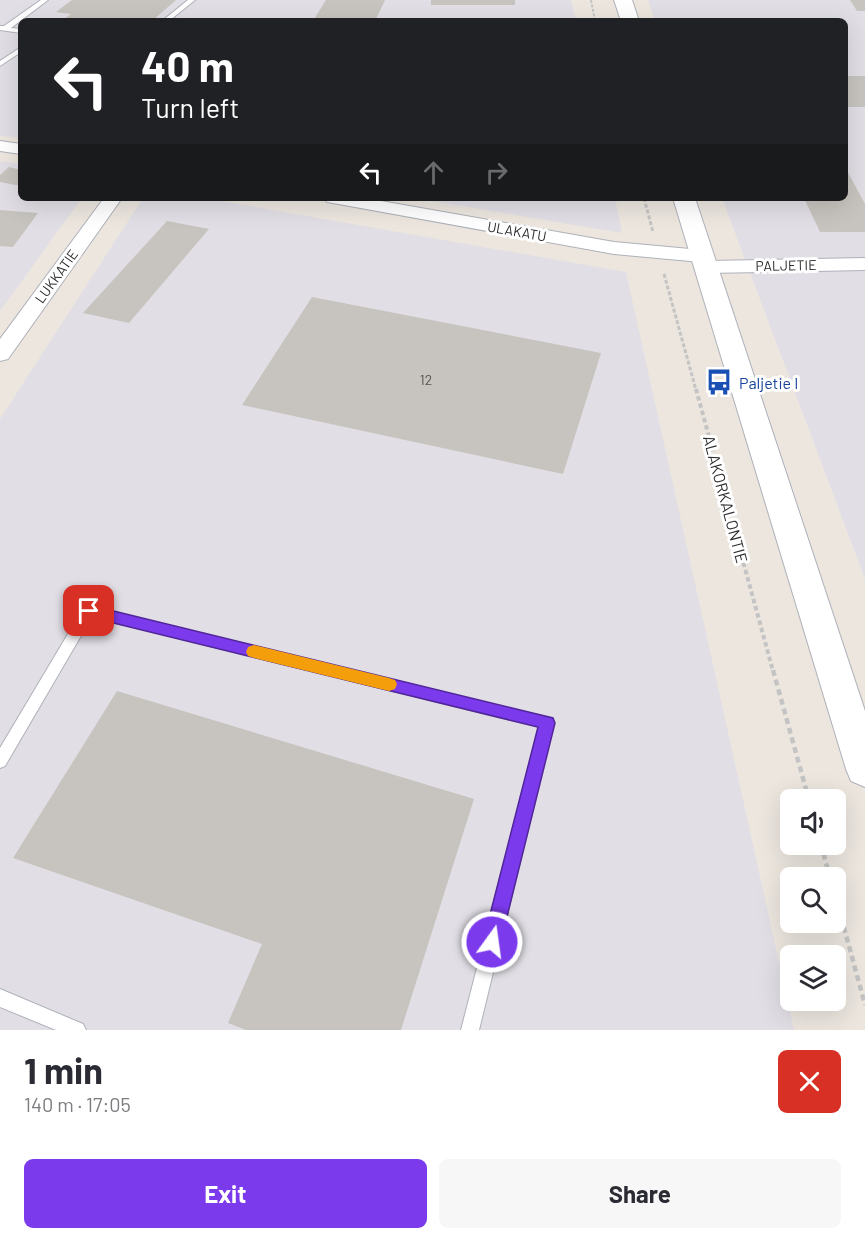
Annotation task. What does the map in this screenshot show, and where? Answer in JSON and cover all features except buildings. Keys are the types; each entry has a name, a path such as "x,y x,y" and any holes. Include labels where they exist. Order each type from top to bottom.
{"street":[{"path":"623,0 629,18"},
{"path":"0,146 18,149"},
{"name":"LUKKATIE","path":"0,354 110,201"},
{"name":"ULAKATU","path":"350,201 614,248 704,261"},
{"path":"685,201 865,769"},
{"name":"PALJETIE","path":"704,261 865,264"}],"lane":[{"path":"2,28 45,0"},
{"path":"169,18 192,0"},
{"path":"2,28 18,31"},
{"path":"0,64 18,50"},
{"path":"0,762 89,611 547,723 470,1030"},
{"path":"0,998 77,1030"}],"path":[{"path":"591,0 594,18"},
{"name":"ALAKORKALONTIE","path":"645,201 805,789"},
{"path":"845,933 865,1005"}],"shaded area":[{"path":"0,0 571,0 575,18 18,18 18,138 0,136"},
{"path":"648,0 865,0 865,579 723,201 848,201 848,18 654,18"},
{"path":"0,161 18,164 18,201 80,201 0,311"},
{"path":"141,201 221,201 626,272 780,967 780,1011 790,1011 794,1030 0,1030 0,419"},
{"path":"432,201 616,201 622,233"}],"slow traffic":[{"path":"254,652 389,684"}],"place":[{"name":"Paljetie I","path":"719,382"}],"route":[{"path":"89,611 547,723 492,942"}]}
